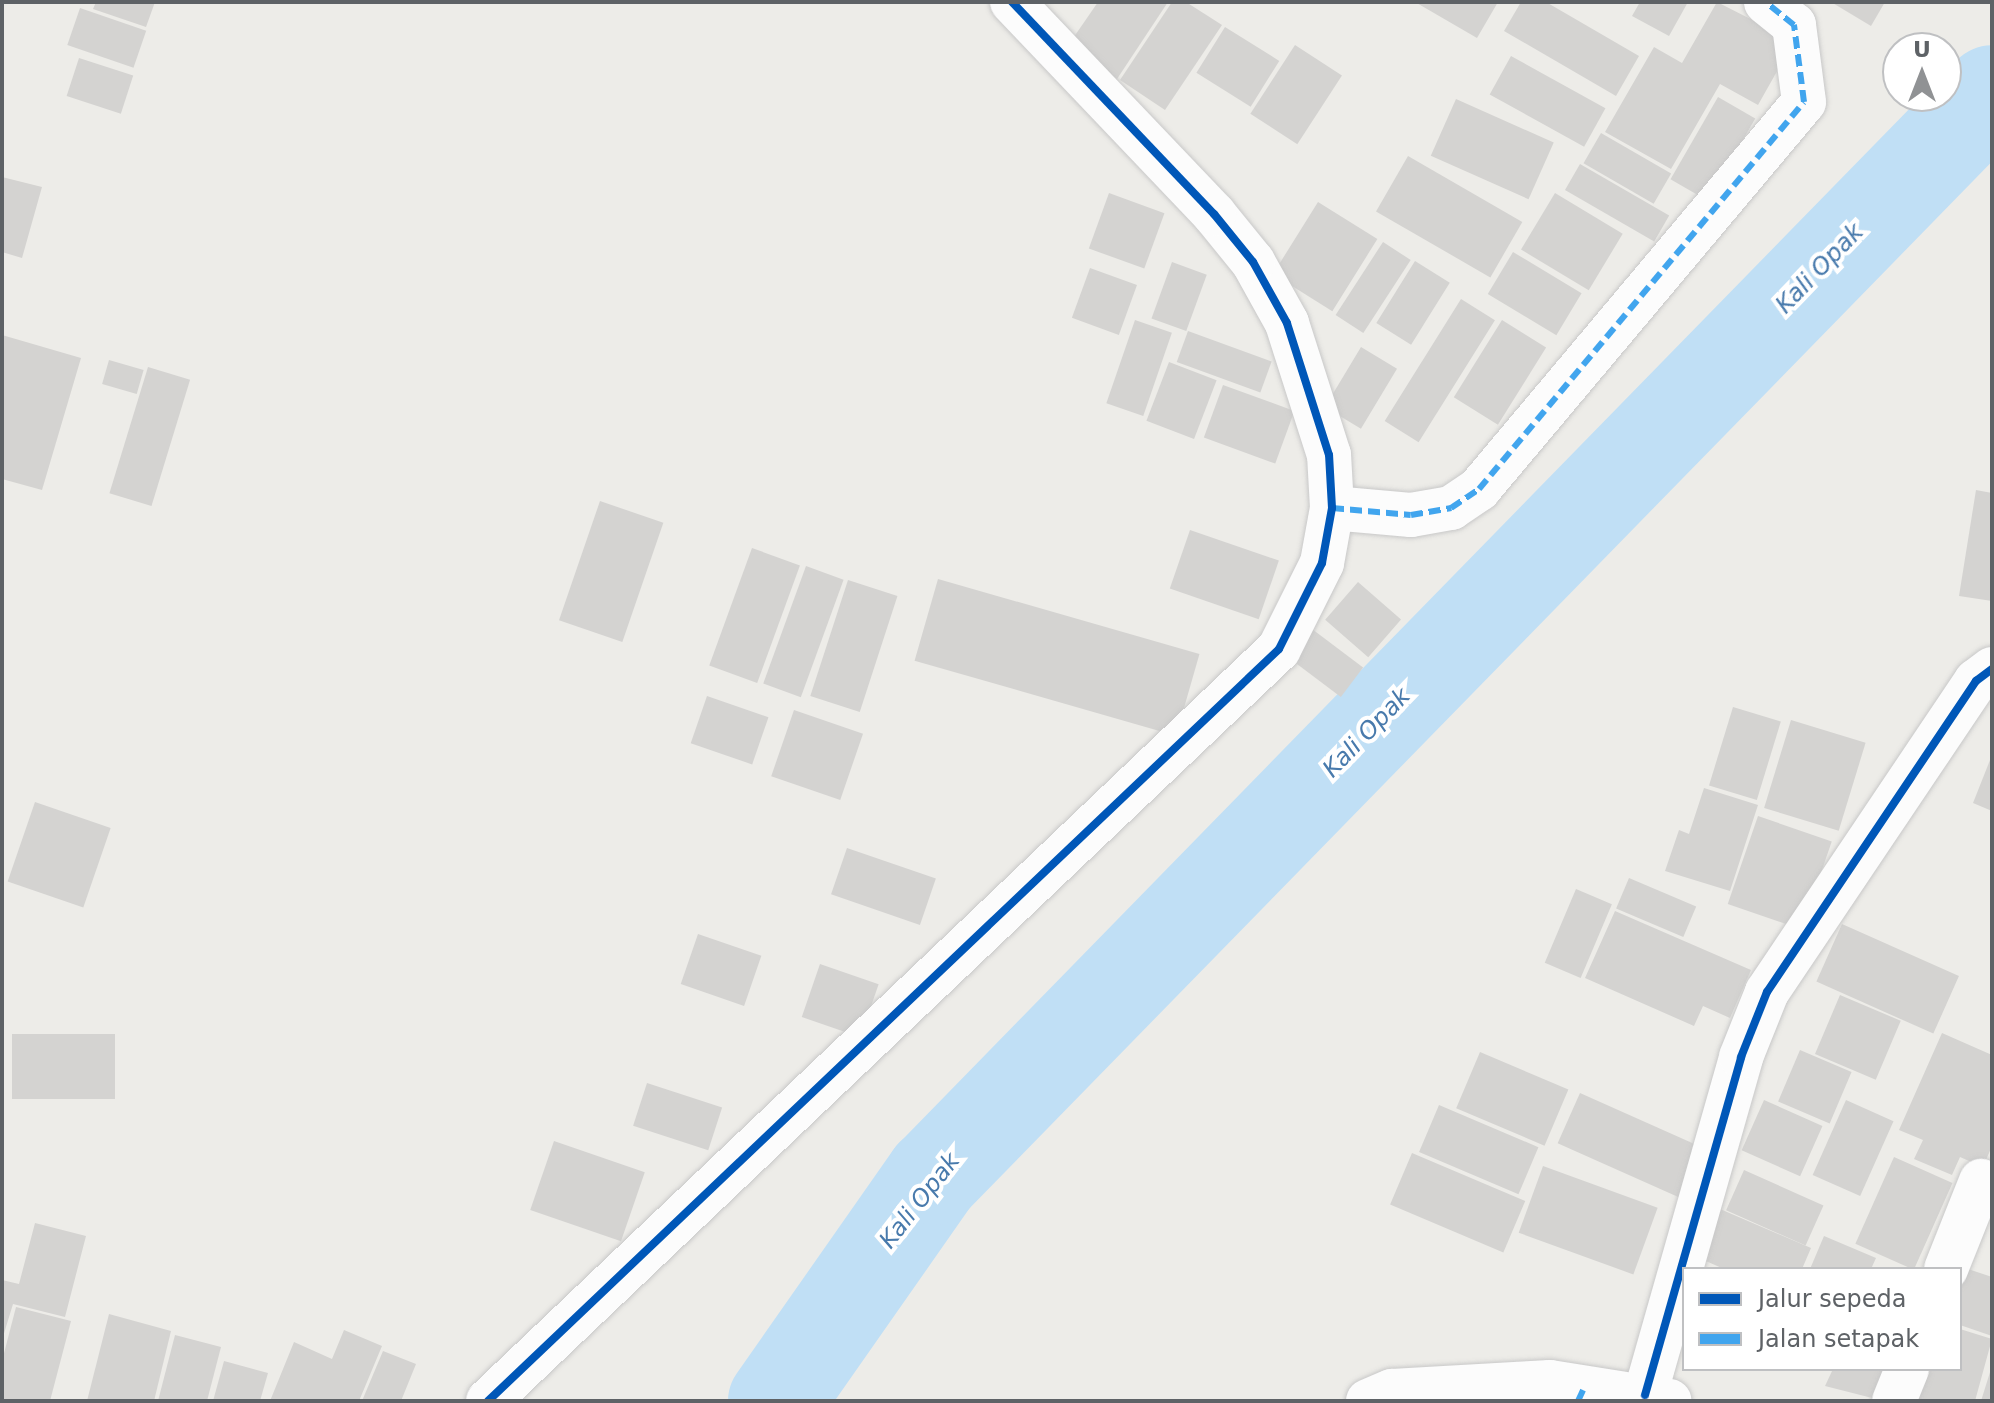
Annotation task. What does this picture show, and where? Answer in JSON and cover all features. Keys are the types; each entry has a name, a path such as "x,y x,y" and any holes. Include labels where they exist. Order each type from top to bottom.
{"street":[{"path":"488,1401 1279,649 1313,589 1332,508 1318,401 1253,262 1012,2"},
{"path":"1332,508 1411,515 1451,508 1479,489 1804,102 1794,25 1766,2"},
{"path":"1690,1267 1741,1057 1767,992 1976,681 1992,669"},
{"path":"1947,1267 1981,1181"},
{"path":"1368,1401 1392,1391 1658,1398 1682,1299"},
{"path":"1894,1401 1906,1371"}],"building":[{"path":"96,2 155,2 146,27 93,9"},
{"path":"1098,2 1168,2 1117,79 1067,47"},
{"path":"1172,2 1186,2 1222,25 1165,110 1120,80"},
{"path":"1415,2 1498,2 1477,38"},
{"path":"1521,2 1546,2 1639,56 1616,96 1504,31"},
{"path":"1640,2 1688,2 1669,36 1632,16"},
{"path":"1717,2 1794,41 1758,105 1720,84 1671,169 1605,132 1654,47 1682,63"},
{"path":"1831,2 1885,2 1871,26"},
{"path":"80,8 146,31 133,68 67,45"},
{"path":"1225,27 1279,61 1251,107 1196,73"},
{"path":"1295,45 1342,75 1297,144 1250,114"},
{"path":"1511,56 1605,108 1584,147 1490,94"},
{"path":"79,58 133,76 121,114 67,96"},
{"path":"1718,97 1755,118 1708,201 1670,179"},
{"path":"1456,99 1554,143 1529,199 1431,156"},
{"path":"1601,133 1671,174 1654,204 1584,163"},
{"path":"1408,156 1522,222 1490,277 1376,211"},
{"path":"1580,164 1669,216 1654,241 1565,190"},
{"path":"2,177 42,187 22,258 2,252"},
{"path":"1109,193 1164,213 1144,269 1089,248"},
{"path":"1555,193 1623,234 1589,290 1521,250"},
{"path":"1318,202 1377,239 1332,311 1273,274"},
{"path":"1383,242 1411,260 1363,333 1336,315"},
{"path":"1513,252 1582,293 1556,335 1488,294"},
{"path":"1415,261 1450,283 1411,345 1376,323"},
{"path":"1172,262 1207,275 1186,331 1151,318"},
{"path":"1090,268 1137,285 1119,335 1072,318"},
{"path":"1461,299 1495,320 1419,442 1385,421"},
{"path":"1135,320 1172,333 1143,416 1106,403"},
{"path":"1502,320 1546,348 1498,425 1454,397"},
{"path":"1188,331 1272,361 1260,392 1177,362"},
{"path":"2,335 81,358 42,490 2,479"},
{"path":"1361,347 1397,369 1361,429 1325,407"},
{"path":"109,360 144,370 137,394 102,384"},
{"path":"1169,362 1217,380 1194,439 1146,421"},
{"path":"148,367 190,380 151,506 109,493"},
{"path":"1223,385 1294,411 1275,464 1204,438"},
{"path":"1976,490 1992,493 1992,601 1959,596"},
{"path":"600,501 663,523 622,642 559,620"},
{"path":"1190,530 1279,561 1259,619 1170,589"},
{"path":"752,548 800,565 757,683 709,665"},
{"path":"806,566 844,580 801,697 763,683"},
{"path":"938,579 1199,654 1176,736 915,661"},
{"path":"848,580 897,596 860,712 810,696"},
{"path":"1358,582 1401,619 1368,657 1325,620"},
{"path":"1308,626 1363,668 1341,697 1286,656"},
{"path":"707,696 768,717 752,764 691,743"},
{"path":"1733,707 1781,722 1757,800 1709,785"},
{"path":"794,710 863,734 840,800 771,776"},
{"path":"1791,720 1866,743 1839,831 1764,808"},
{"path":"1992,755 1992,811 1973,803"},
{"path":"1704,788 1758,805 1730,891 1665,871 1679,830 1689,834"},
{"path":"35,802 111,828 83,907 8,881"},
{"path":"1758,816 1832,841 1801,929 1728,904"},
{"path":"847,848 936,879 920,925 831,894"},
{"path":"1629,878 1696,907 1683,937 1616,908"},
{"path":"1576,889 1612,904 1581,978 1545,963"},
{"path":"1615,911 1751,970 1730,1018 1703,1006 1694,1026 1585,978"},
{"path":"1842,924 1959,976 1933,1034 1816,982"},
{"path":"698,934 761,956 744,1006 681,984"},
{"path":"820,964 879,984 860,1037 802,1017"},
{"path":"1840,995 1901,1021 1876,1080 1815,1054"},
{"path":"1942,1033 1992,1055 1992,1146 1983,1167 1960,1157 1952,1175 1914,1159 1923,1140 1899,1130"},
{"path":"12,1034 115,1034 115,1099 12,1099"},
{"path":"1800,1050 1852,1072 1830,1123 1778,1102"},
{"path":"1480,1052 1568,1090 1545,1146 1456,1108"},
{"path":"647,1083 722,1107 708,1150 633,1126"},
{"path":"1580,1093 1708,1150 1686,1200 1558,1143"},
{"path":"1764,1100 1822,1126 1800,1176 1742,1150"},
{"path":"1846,1100 1894,1121 1860,1196 1813,1175"},
{"path":"1439,1105 1538,1147 1518,1194 1419,1152"},
{"path":"554,1141 645,1172 621,1241 530,1210"},
{"path":"1412,1153 1525,1201 1503,1253 1390,1205"},
{"path":"1894,1157 1952,1183 1915,1267 1907,1267 1855,1244"},
{"path":"1543,1166 1658,1208 1633,1274 1519,1233"},
{"path":"1744,1170 1823,1205 1806,1246 1726,1210"},
{"path":"1720,1209 1811,1248 1803,1267 1719,1267 1699,1258"},
{"path":"35,1223 86,1236 65,1317 13,1304 2,1340 2,1280 19,1284"},
{"path":"1824,1236 1876,1258 1872,1267 1811,1267"},
{"path":"1962,1267 1992,1277 1992,1336 1962,1326"},
{"path":"16,1307 71,1321 50,1401 2,1401 2,1361"},
{"path":"109,1314 171,1331 154,1401 87,1401"},
{"path":"344,1330 382,1346 359,1401 270,1401 294,1342 332,1359"},
{"path":"1962,1330 1992,1339 1975,1401 1915,1401 1925,1371 1962,1371"},
{"path":"175,1335 221,1347 207,1401 158,1401"},
{"path":"383,1351 416,1364 401,1401 362,1401"},
{"path":"224,1361 268,1373 260,1401 213,1401"},
{"path":"1991,1369 1992,1401 1981,1401"},
{"path":"1832,1371 1895,1371 1884,1401 1825,1386"}],"waterway":[{"name":"Kali Opak","path":"776,1401 933,1177 1992,93"}],"marked path":[{"path":"1332,508 1411,515 1451,508 1479,489 1804,102 1794,25 1766,2"},
{"path":"1578,1401 1585,1386"}],"cycle path":[{"path":"488,1401 1279,649 1322,563 1332,508 1329,455 1287,323 1253,262 1214,214 1012,2"},
{"path":"1645,1395 1741,1057 1767,992 1976,681 1992,669"}]}
